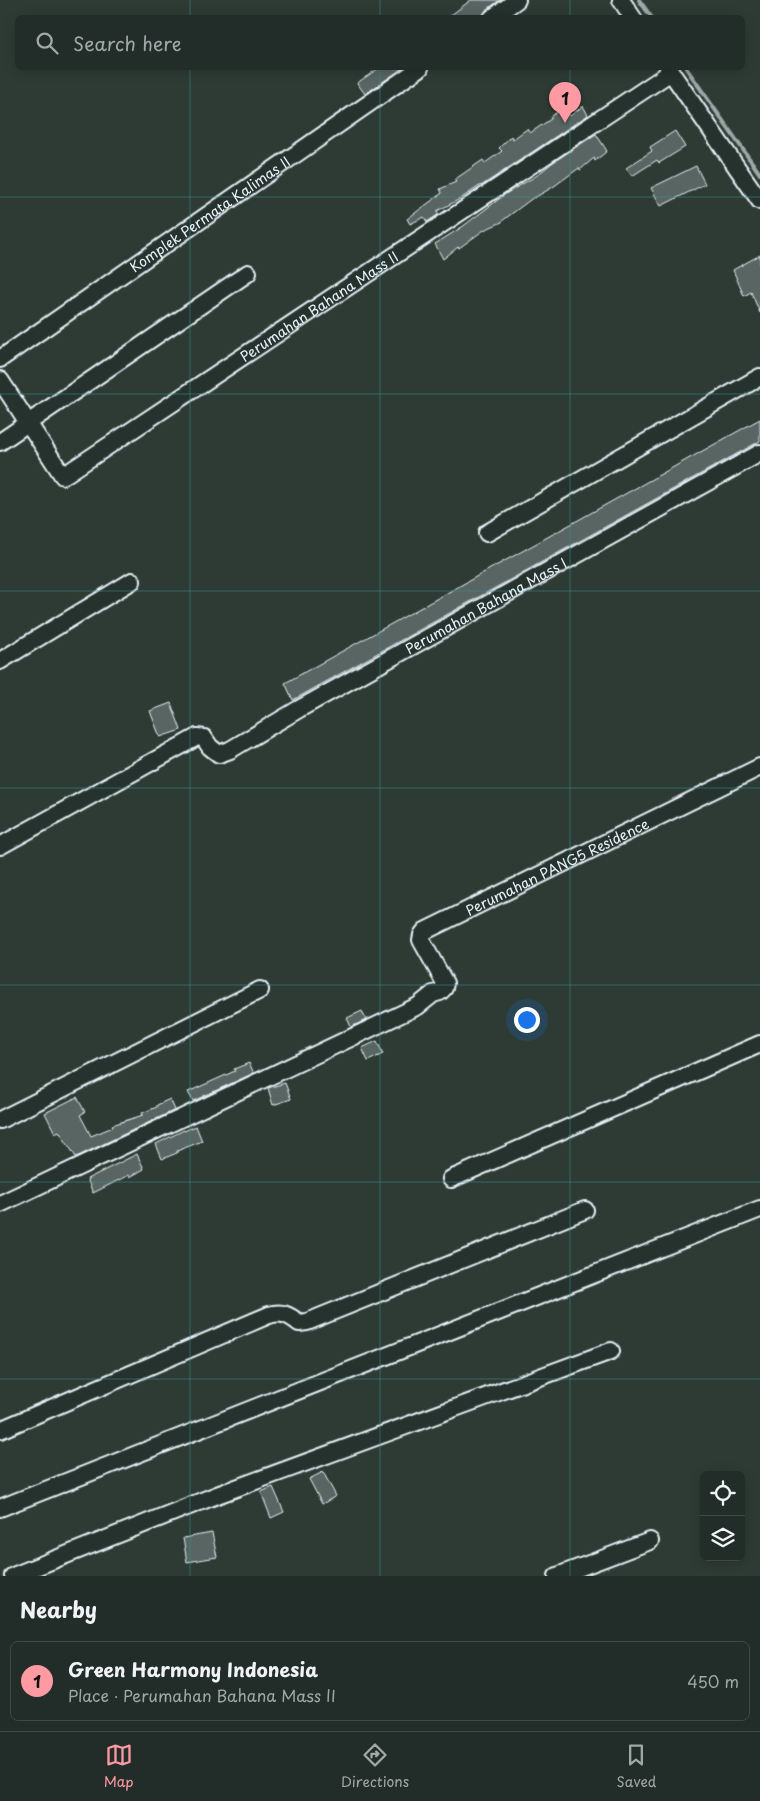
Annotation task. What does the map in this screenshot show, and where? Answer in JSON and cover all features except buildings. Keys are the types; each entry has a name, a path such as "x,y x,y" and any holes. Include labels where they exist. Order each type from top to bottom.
{"street":[{"path":"496,15 517,0"},
{"path":"621,0 631,15"},
{"name":"Komplek Permata Kalimas II","path":"0,359 417,70"},
{"path":"669,70 760,201"},
{"name":"Perumahan Bahana Mass II","path":"0,380 64,476 669,70"},
{"path":"0,442 248,274"},
{"path":"487,533 760,377"},
{"name":"Perumahan Bahana Mass I","path":"0,846 197,737 202,736 212,749 221,754 230,750 299,709 760,453"},
{"path":"0,661 132,581"},
{"name":"Perumahan PANG5 Residence","path":"0,1204 418,1006 433,994 440,992 444,988 445,982 421,940 425,932 760,766"},
{"path":"0,1120 260,990"},
{"path":"451,1179 760,1044"},
{"path":"0,1508 760,1209"},
{"path":"0,1430 268,1315 278,1312 288,1314 300,1323 307,1322 586,1210"},
{"path":"13,1576 217,1495 611,1351"},
{"path":"558,1576 650,1541"}],"waterway":[{"path":"639,0 650,15"},
{"path":"687,70 760,174"}],"place":[{"name":"Green Harmony Indonesia","path":"565,123"}]}
